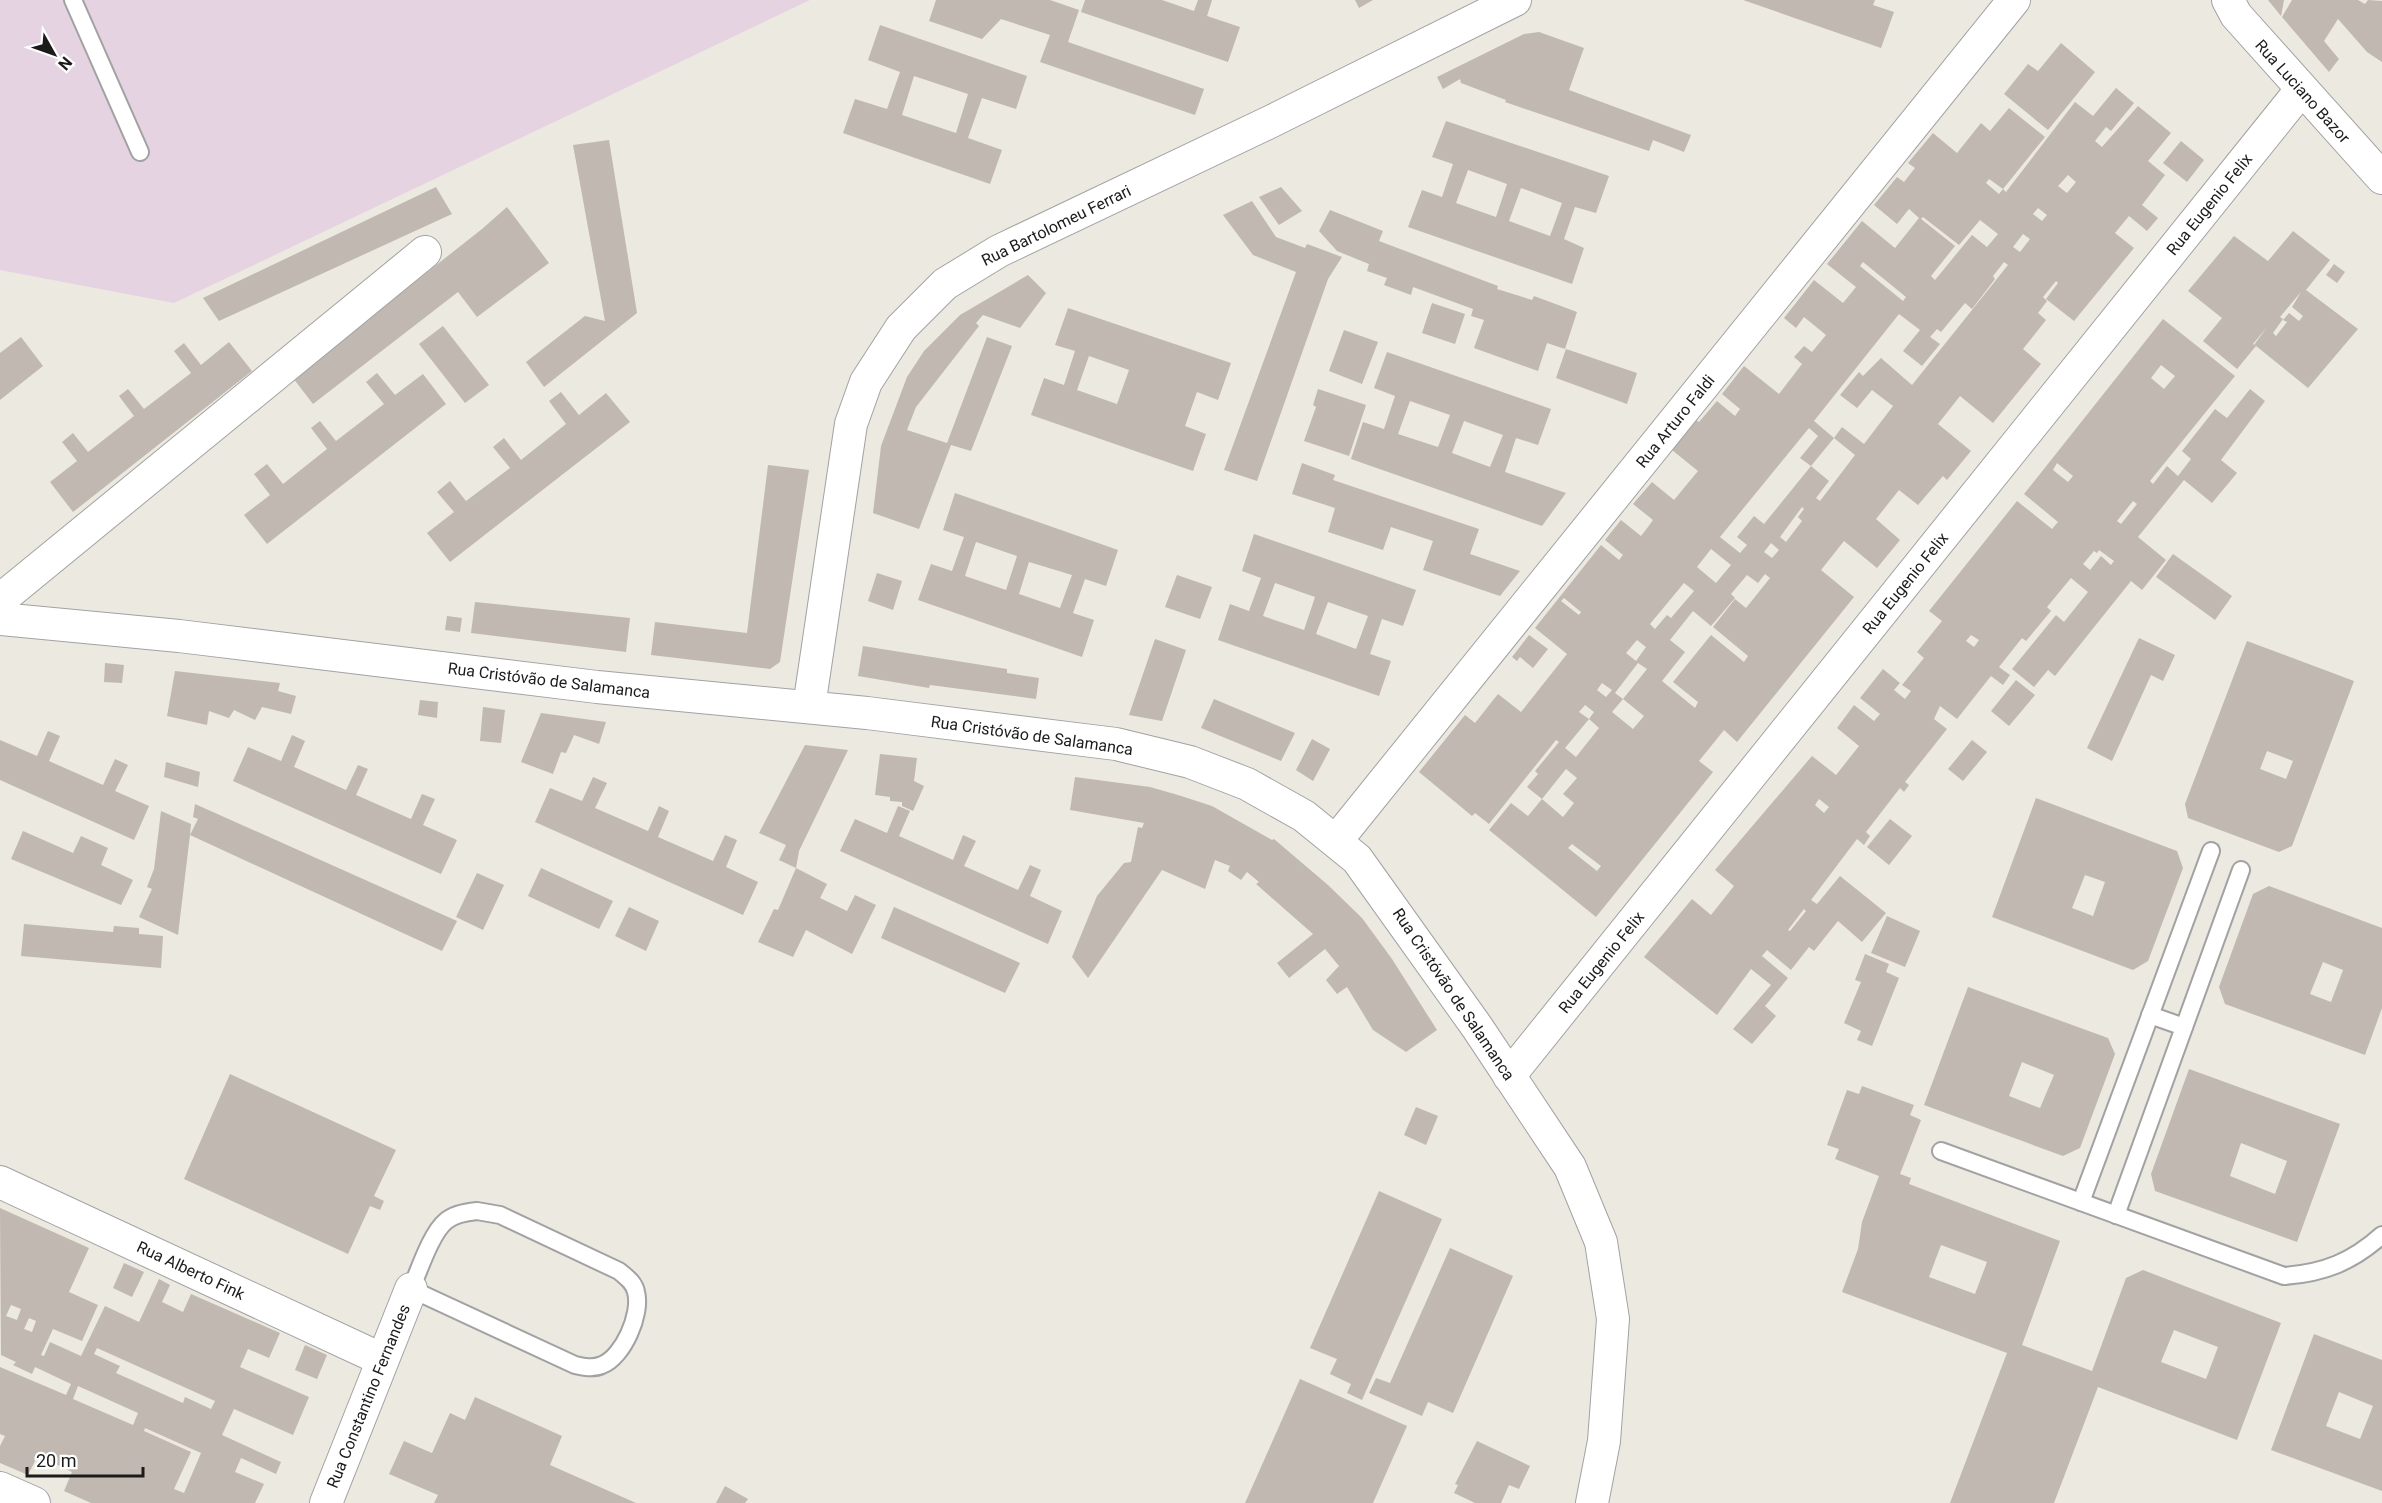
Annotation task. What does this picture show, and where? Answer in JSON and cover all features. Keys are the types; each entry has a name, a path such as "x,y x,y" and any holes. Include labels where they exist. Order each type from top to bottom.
{"street":[{"name":"Rua Bartolomeu Ferrari","path":"809,707 851,424 866,382 901,328 945,284 999,251 1272,121 1515,0"},
{"name":"Rua Arturo Faldi","path":"1336,841 2014,0"},
{"name":"Rua Luciano Bazor","path":"2228,0 2236,15 2382,178"},
{"name":"Rua Eugenio Felix","path":"1509,1076 2301,90"},
{"path":"0,600 425,252"},
{"name":"Rua Cristóvão de Salamanca","path":"0,619 179,636 597,687 809,707 1116,744 1191,762 1247,784 1305,816 1358,859 1386,895 1570,1167 1601,1242 1613,1319 1604,1441 1592,1503"},
{"name":"Rua Alberto Fink","path":"0,1182 381,1359"},
{"name":"Rua Constantino Fernandes","path":"326,1503 381,1359 411,1289"},
{"path":"0,1488 34,1503"}],"lane":[{"path":"73,0 140,152"},
{"path":"2081,1202 2211,851"},
{"path":"2116,1215 2241,870"},
{"path":"2150,1015 2184,1027"},
{"path":"1941,1151 2284,1276 2314,1274 2342,1264 2362,1253 2382,1235"},
{"path":"477,1211 500,1215 619,1271 629,1279 636,1290 638,1303 621,1348 613,1359 601,1366 588,1368 575,1365 411,1289 433,1239 446,1221 462,1213 477,1211"}],"shaded area":[{"path":"0,0 810,0 174,303 0,270"}],"building":[{"path":"936,0 1050,0 1079,10 1068,42 1204,89 1195,115 1040,62 1050,35 1001,19 982,39 929,21"},
{"path":"1085,0 1162,0 1194,11 1198,0 1212,0 1207,16 1240,27 1228,62 1081,12"},
{"path":"1355,0 1373,0 1359,8"},
{"path":"1743,0 1875,0 1873,5 1894,12 1881,48"},
{"path":"2268,0 2284,0 2281,16"},
{"path":"2292,0 2358,0 2365,4 2368,0 2382,1 2382,62 2367,52 2338,19 2324,41 2339,59 2329,72 2282,17"},
{"path":"880,25 1027,76 1016,109 982,98 968,138 1002,150 990,184 843,133 855,99 887,109 900,72 868,60","holes":["914,76 968,94 956,133 902,115"]},
{"path":"1539,32 1584,48 1569,90 1691,135 1684,152 1653,140 1649,151 1505,102 1506,100 1461,83 1460,79 1443,89 1437,77 1524,34"},
{"path":"2061,43 2095,72 2048,130 2004,94 2028,64 2038,71"},
{"path":"2116,88 2134,103 2111,131 2106,127 2095,141 2102,147 2138,106 2171,133 2148,161 2165,175 2142,205 2158,218 2147,231 2129,216 2115,233 2134,248 2074,321 2046,299 2058,283 2056,281 2043,297 2047,301 2038,313 2046,320 2023,349 2041,364 1993,423 1960,396 1938,424 1971,451 1947,480 1943,476 1918,505 1899,490 1876,519 1900,540 1877,568 1844,541 1821,570 1854,597 1737,742 1724,730 1699,761 1713,772 1596,917 1489,830 1511,803 1528,816 1542,799 1527,787 1538,774 1535,771 1559,742 1556,740 1489,824 1475,813 1472,816 1419,772 1465,715 1475,723 1498,694 1521,712 1567,654 1535,628 1601,545 1619,560 1623,555 1605,540 1621,520 1641,536 1653,520 1633,504 1652,482 1674,500 1698,471 1672,450 1696,420 1699,422 1717,401 1735,416 1740,409 1722,394 1744,366 1779,394 1802,364 1794,357 1804,346 1812,352 1826,335 1804,317 1796,328 1784,318 1814,280 1843,303 1856,287 1827,264 1862,221 1895,248 1919,218 1909,209 1897,224 1874,205 1897,177 1904,182 1915,168 1908,163 1933,133 1957,153 1981,123 1990,131 2009,108 2045,137 2003,189 2006,192 2075,102 2093,116","holes":["2068,175 2076,182 2067,193 2058,186","1989,179 2003,189 1999,194 1986,183","2038,208 2047,215 2042,221 2033,214","1923,217 1959,245 1980,220 1998,234 1987,247 1972,235 1935,280 1931,276 1955,246 1921,219","2023,234 2030,239 2020,252 2013,247","1863,262 1906,297 1903,301 1860,266","2004,262 2008,265 1912,385 1881,358 1863,376 1859,372 1840,395 1857,408 1872,390 1893,406 1864,444 1842,427 1834,438 1814,421 1899,314 1920,330 1903,351 1922,366 1940,344 1930,337 1937,329 1941,332 1965,303 1972,309 1995,279 1993,276","1809,428 1818,436 1800,458 1811,466 1764,524 1754,516 1737,537 1747,545 1740,553 1720,537","1834,438 1855,455 1820,501 1816,498 1829,481 1811,466","1802,507 1804,509 1798,517 1802,521 1786,542 1780,537","1771,543 1779,550 1772,558 1764,552","1711,549 1731,565 1716,583 1697,567","1765,574 1770,578 1746,608 1735,599 1713,627 1748,656 1744,662 1711,635 1673,682 1698,702 1695,708 1662,681 1685,652 1670,640 1693,611 1711,626 1735,598 1731,594 1747,575 1758,583","1684,583 1694,591 1671,618 1667,615 1655,629 1650,624","1564,598 1581,612 1579,615 1561,601","1637,640 1646,647 1636,661 1626,653","1638,663 1647,669 1623,699 1615,693","1602,683 1612,690 1606,697 1597,690","1623,699 1644,716 1633,729 1612,712","1585,705 1594,712 1589,719 1579,712","1589,719 1599,728 1576,757 1565,748","1566,769 1577,778 1563,794 1574,803 1563,817 1542,799","1572,844 1601,866 1597,871 1568,848"]},
{"path":"1446,121 1609,176 1596,213 1575,207 1564,239 1584,248 1572,284 1408,227 1422,190 1442,197 1453,164 1432,157","holes":["1468,170 1507,184 1496,217 1456,203","1521,188 1562,203 1550,236 1509,221"]},
{"path":"609,140 637,313 544,387 526,362 585,316 605,321 573,145"},
{"path":"2181,141 2204,160 2187,182 2163,163"},
{"path":"436,187 452,214 219,321 203,298"},
{"path":"1281,187 1302,211 1279,225 1259,197"},
{"path":"1252,201 1276,237 1305,248 1307,244 1342,257 1328,279 1257,481 1224,470 1296,272 1253,255 1223,215"},
{"path":"507,207 549,263 477,317 458,292 313,404 293,378"},
{"path":"1330,210 1383,231 1379,241 1498,286 1497,289 1532,300 1534,296 1577,312 1565,349 1547,343 1538,371 1474,348 1484,320 1471,316 1473,309 1413,287 1411,295 1384,285 1387,278 1367,271 1369,264 1337,251 1319,231"},
{"path":"2293,231 2330,260 2306,290 2358,329 2308,388 2256,346 2237,369 2203,341 2222,318 2188,291 2234,236 2268,261","holes":["2301,292 2292,307 2303,316 2299,321 2289,313 2283,320 2287,322 2276,336 2273,333 2283,319 2280,317"]},
{"path":"2334,264 2345,272 2337,283 2326,275"},
{"path":"1028,275 1046,293 1020,328 983,315 976,323 979,326 916,407 907,430 947,443 987,337 1012,346 971,451 951,445 919,529 873,513 881,446 907,377 924,351 960,315"},
{"path":"1432,303 1465,314 1455,344 1422,333"},
{"path":"1068,308 1231,363 1218,400 1197,392 1185,426 1206,434 1193,471 1031,415 1044,378 1064,385 1075,351 1055,345","holes":["1089,356 1129,370 1117,404 1077,390"]},
{"path":"2163,319 2235,376 2150,481 2153,484 2167,466 2178,476 2191,459 2182,451 2215,409 2227,418 2250,389 2265,401 2221,460 2237,473 2212,503 2184,480 2138,537 2166,560 2142,590 2131,581 2055,676 2048,670 2034,687 2012,669 2056,615 2064,622 2088,592 2071,578 2047,607 2051,611 2026,641 2022,638 1999,667 2010,675 2003,685 1991,676 1957,719 1940,706 1934,719 1947,729 1905,782 1909,785 1904,792 1900,788 1866,832 1870,836 1864,845 1857,839 1811,900 1817,904 1840,876 1886,913 1862,942 1838,921 1814,951 1809,947 1791,970 1767,950 1762,956 1788,978 1765,1006 1776,1016 1752,1044 1733,1029 1771,985 1751,969 1717,1015 1644,957 1692,899 1711,915 1734,886 1715,870 1812,756 1836,775 1859,746 1837,728 1854,705 1874,721 1880,714 1860,698 1883,669 1900,683 1894,690 1905,699 1911,691 1902,685 1924,658 1917,652 1942,621 1929,611 2017,501 2052,529 2058,522 2024,494","holes":["2161,365 2175,376 2164,389 2151,378","2057,463 2073,476 2068,482 2053,470","2133,501 2137,504 2121,524 2117,521","2099,550 2114,561 2111,565 2101,556 2090,570 2083,564 2094,551 2097,553","1971,635 1979,640 1974,647 1966,641","1819,799 1829,807 1824,813 1815,805","1804,909 1806,911 1790,931 1788,930"]},
{"path":"443,326 489,385 465,403 419,344"},
{"path":"1344,330 1378,342 1362,384 1329,371"},
{"path":"21,337 43,366 0,400 0,353"},
{"path":"229,342 252,371 73,512 50,482 77,461 62,442 73,433 88,452 134,416 119,396 128,389 144,409 191,373 174,351 184,343 201,365"},
{"path":"1566,349 1637,373 1627,404 1556,378"},
{"path":"1387,352 1551,409 1538,445 1516,438 1505,472 1566,493 1542,526 1351,459 1363,422 1384,429 1395,396 1374,388","holes":["1410,401 1450,415 1438,447 1398,434","1464,421 1503,435 1490,467 1452,453"]},
{"path":"377,373 395,395 423,374 446,404 267,544 244,515 270,495 254,474 267,464 283,484 327,449 311,428 320,421 336,441 384,404 366,382"},
{"path":"1318,389 1366,405 1349,456 1304,441 1316,407 1313,405"},
{"path":"561,392 579,415 606,393 630,422 450,562 427,533 454,512 437,492 450,481 466,501 510,468 493,447 504,438 521,460 566,424 549,401"},
{"path":"1302,463 1335,475 1333,480 1479,529 1470,554 1520,571 1500,596 1423,570 1433,541 1391,527 1383,550 1328,532 1335,508 1292,494"},
{"path":"768,465 809,470 780,662 770,669 651,655 655,622 747,633"},
{"path":"955,493 1118,550 1106,586 1085,579 1073,613 1094,620 1082,657 918,600 931,564 952,571 964,537 943,530","holes":["976,542 1017,556 1006,590 965,576","1029,562 1072,575 1060,608 1019,594"]},
{"path":"1254,534 1416,590 1403,626 1382,619 1370,654 1391,661 1379,696 1218,640 1230,604 1249,611 1261,578 1242,571","holes":["1275,583 1315,597 1304,630 1263,616","1328,602 1368,616 1356,649 1316,634"]},
{"path":"2173,554 2232,596 2215,620 2156,577"},
{"path":"877,573 902,581 893,610 868,601"},
{"path":"1177,575 1212,587 1200,619 1165,607"},
{"path":"475,602 630,618 626,652 471,633"},
{"path":"447,616 462,618 460,632 445,630"},
{"path":"1529,635 1548,649 1533,668 1520,657 1517,661 1512,657"},
{"path":"2139,638 2175,655 2163,681 2151,675 2112,761 2087,748"},
{"path":"1155,639 1186,650 1162,721 1129,715"},
{"path":"2247,641 2354,681 2292,846 2279,852 2188,818 2185,804","holes":["2267,751 2293,761 2286,779 2260,769"]},
{"path":"863,646 1007,669 1007,673 1039,678 1036,699 930,685 929,688 858,676"},
{"path":"105,663 124,665 122,683 104,682"},
{"path":"175,671 280,683 278,691 296,696 291,714 262,707 255,720 234,710 229,718 209,711 207,725 167,716"},
{"path":"2016,680 2035,695 2009,726 1991,711"},
{"path":"1214,699 1295,733 1281,761 1201,728"},
{"path":"420,700 438,702 437,718 418,715"},
{"path":"483,707 505,710 501,743 480,741"},
{"path":"541,713 606,722 599,744 574,735 566,753 561,752 553,774 521,762"},
{"path":"48,731 60,736 49,761 103,785 115,759 128,765 115,791 149,806 134,840 0,780 0,740 37,756"},
{"path":"292,735 305,741 294,767 346,790 358,765 368,769 356,795 411,819 422,794 435,799 423,825 457,840 441,874 233,781 248,747 281,761"},
{"path":"1312,739 1330,749 1313,781 1296,770"},
{"path":"1972,740 1987,752 1963,781 1948,769"},
{"path":"805,745 848,750 799,851 796,868 779,860 786,845 759,833"},
{"path":"880,754 917,758 914,781 924,786 913,811 902,806 902,802 890,801 890,797 875,795"},
{"path":"166,762 200,772 198,787 164,777"},
{"path":"593,777 607,783 595,808 648,831 659,806 669,811 658,837 713,861 725,835 737,840 726,867 758,882 743,915 535,822 550,788 582,801"},
{"path":"1075,777 1150,787 1178,795 1212,806 1272,840 1274,839 1328,885 1362,918 1392,959 1437,1030 1406,1052 1373,1030 1347,987 1337,994 1326,980 1339,966 1325,949 1289,978 1277,963 1313,934 1256,884 1259,882 1247,872 1241,880 1228,871 1230,866 1215,860 1205,889 1162,870 1088,978 1072,957 1097,896 1124,863 1131,862 1138,827 1142,828 1144,823 1070,810"},
{"path":"2036,798 2177,851 2183,868 2148,961 2133,970 1992,917","holes":["2085,875 2105,882 2093,916 2072,908"]},
{"path":"195,804 457,921 442,951 190,835 198,819 193,817"},
{"path":"898,806 910,811 899,836 953,860 963,835 976,841 964,866 1018,890 1030,865 1041,870 1030,896 1062,911 1048,944 840,851 855,819 887,833"},
{"path":"161,811 191,824 178,935 139,917 152,889 147,887 154,869"},
{"path":"1890,819 1912,836 1889,865 1867,847"},
{"path":"23,831 73,853 81,836 108,848 101,865 133,880 121,905 11,859"},
{"path":"541,868 613,901 599,929 528,896"},
{"path":"796,868 827,884 820,898 847,911 855,895 876,905 852,954 806,930 793,957 758,942 774,909 778,910"},
{"path":"477,873 504,885 483,930 456,917"},
{"path":"2269,886 2382,928 2382,1008 2365,1055 2225,1004 2219,987 2253,894","holes":["2323,962 2343,970 2331,1002 2310,994"]},
{"path":"629,907 659,921 646,951 615,936"},
{"path":"894,907 1020,963 1005,993 881,938"},
{"path":"1887,916 1920,931 1905,967 1871,953"},
{"path":"24,924 113,932 114,926 139,928 139,934 163,936 161,968 21,956"},
{"path":"1865,954 1889,964 1886,972 1899,978 1872,1046 1857,1040 1861,1031 1844,1023 1861,982 1855,980"},
{"path":"1968,987 2108,1038 2115,1054 2080,1148 2063,1156 1924,1105","holes":["2022,1062 2054,1075 2040,1108 2009,1096"]},
{"path":"2189,1069 2340,1124 2297,1242 2155,1191 2151,1174","holes":["2241,1143 2287,1161 2275,1194 2230,1176"]},
{"path":"230,1074 396,1150 374,1196 384,1201 380,1210 370,1206 348,1254 184,1179"},
{"path":"1862,1086 1914,1105 1910,1115 1921,1120 1900,1174 1911,1178 1909,1184 2060,1241 2022,1345 2092,1371 2126,1278 2143,1270 2281,1323 2237,1440 2098,1387 2054,1503 1950,1503 2007,1353 1842,1292 1858,1249 1862,1222 1879,1176 1835,1159 1839,1149 1827,1145 1847,1090 1859,1094","holes":["1941,1245 1987,1262 1975,1294 1929,1277","2174,1330 2218,1347 2206,1379 2161,1362"]},
{"path":"1416,1107 1438,1116 1426,1145 1404,1135"},
{"path":"1379,1191 1442,1219 1362,1400 1347,1393 1351,1384 1330,1374 1337,1359 1310,1348"},
{"path":"0,1208 89,1248 69,1292 98,1305 82,1341 53,1329 41,1355 44,1356 50,1342 81,1356 105,1306 139,1322 159,1279 170,1285 162,1302 183,1312 191,1294 280,1333 269,1358 248,1349 240,1367 309,1397 293,1435 234,1409 222,1435 281,1462 276,1474 241,1458 235,1472 264,1484 255,1503 91,1503 64,1491 72,1472 38,1455 28,1475 0,1463 0,1446 5,1436 0,1434 0,1367 66,1395 71,1384 35,1367 32,1374 13,1365 16,1362 1,1355","holes":["11,1305 21,1309 17,1320 6,1316","29,1318 36,1321 32,1332 24,1329","97,1348 215,1401 211,1409 185,1397 183,1403 116,1373 120,1366 94,1354","78,1386 138,1413 133,1425 73,1399","145,1428 201,1453 184,1493 174,1489 191,1452 144,1431"]},
{"path":"1450,1248 1513,1276 1453,1413 1428,1402 1422,1416 1369,1393 1376,1378 1390,1383"},
{"path":"124,1263 144,1272 132,1297 113,1288"},
{"path":"2314,1334 2382,1360 2382,1491 2271,1450","holes":["2339,1392 2373,1406 2360,1439 2326,1426"]},
{"path":"305,1345 327,1355 317,1379 295,1370"},
{"path":"1300,1379 1407,1426 1373,1503 1245,1503"},
{"path":"475,1397 562,1436 550,1465 636,1503 434,1503 438,1495 389,1474 404,1441 432,1453 450,1413 465,1420"},
{"path":"1477,1441 1530,1466 1519,1489 1509,1485 1501,1503 1475,1503 1454,1493 1458,1485 1455,1484"},
{"path":"725,1486 748,1499 745,1503 716,1503"}]}
